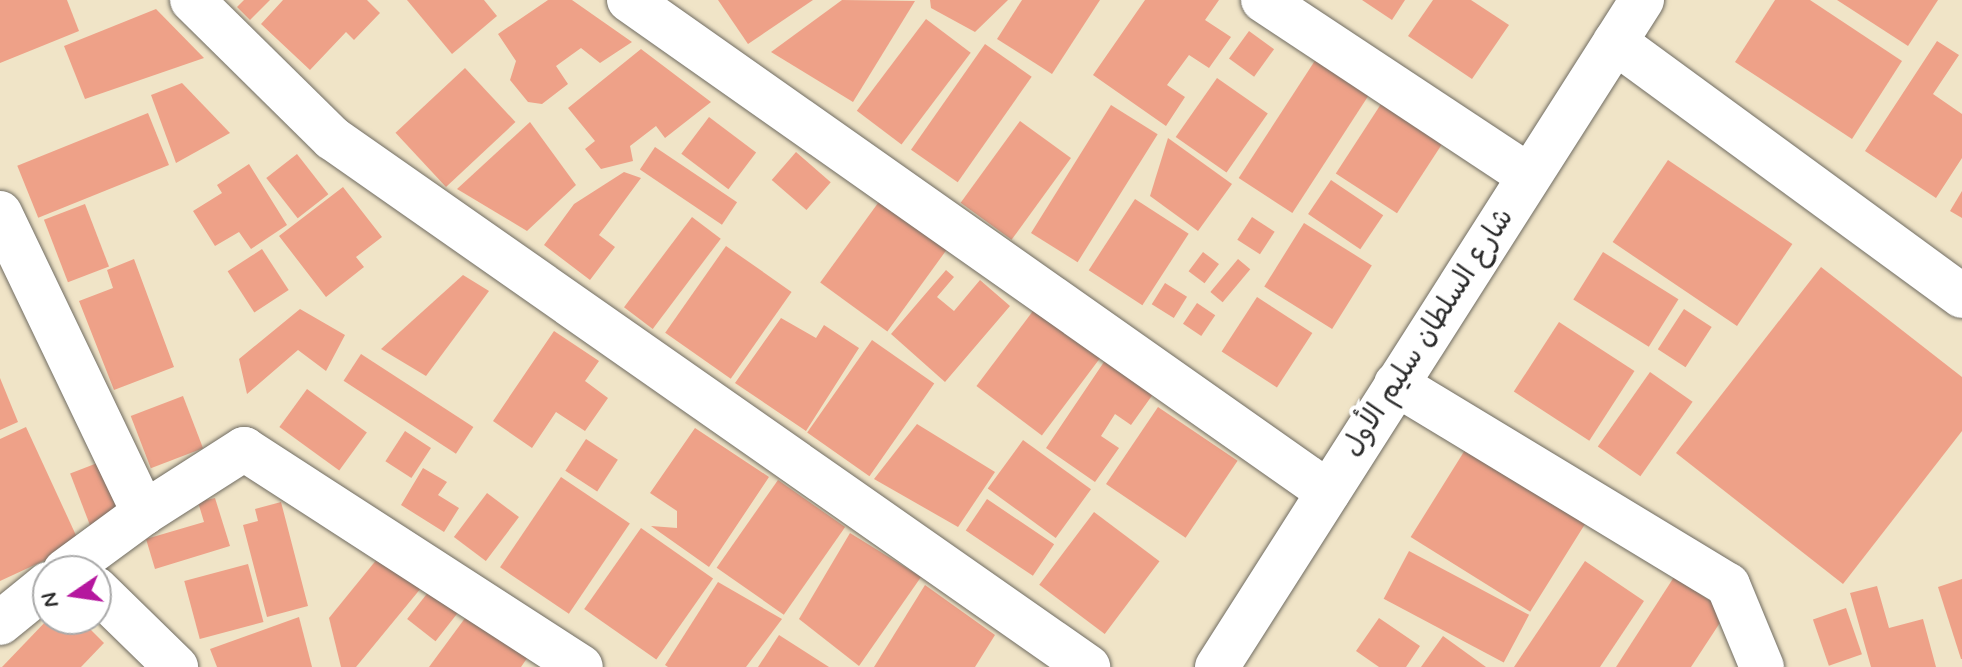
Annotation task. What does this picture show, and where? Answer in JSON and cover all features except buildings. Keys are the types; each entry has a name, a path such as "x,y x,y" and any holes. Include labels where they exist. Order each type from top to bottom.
{"street":[{"path":"192,0 332,138 1088,667"},
{"path":"629,0 1328,492"},
{"path":"1263,0 1529,176"},
{"name":"شارع السلطان سليم الأول","path":"1217,667 1642,0"},
{"path":"1615,42 1962,296"},
{"path":"0,213 144,513"},
{"path":"1396,384 1728,585 1762,667"},
{"path":"96,555 144,513 244,449 581,667"},
{"path":"0,623 32,602"},
{"path":"112,611 176,667"}]}
